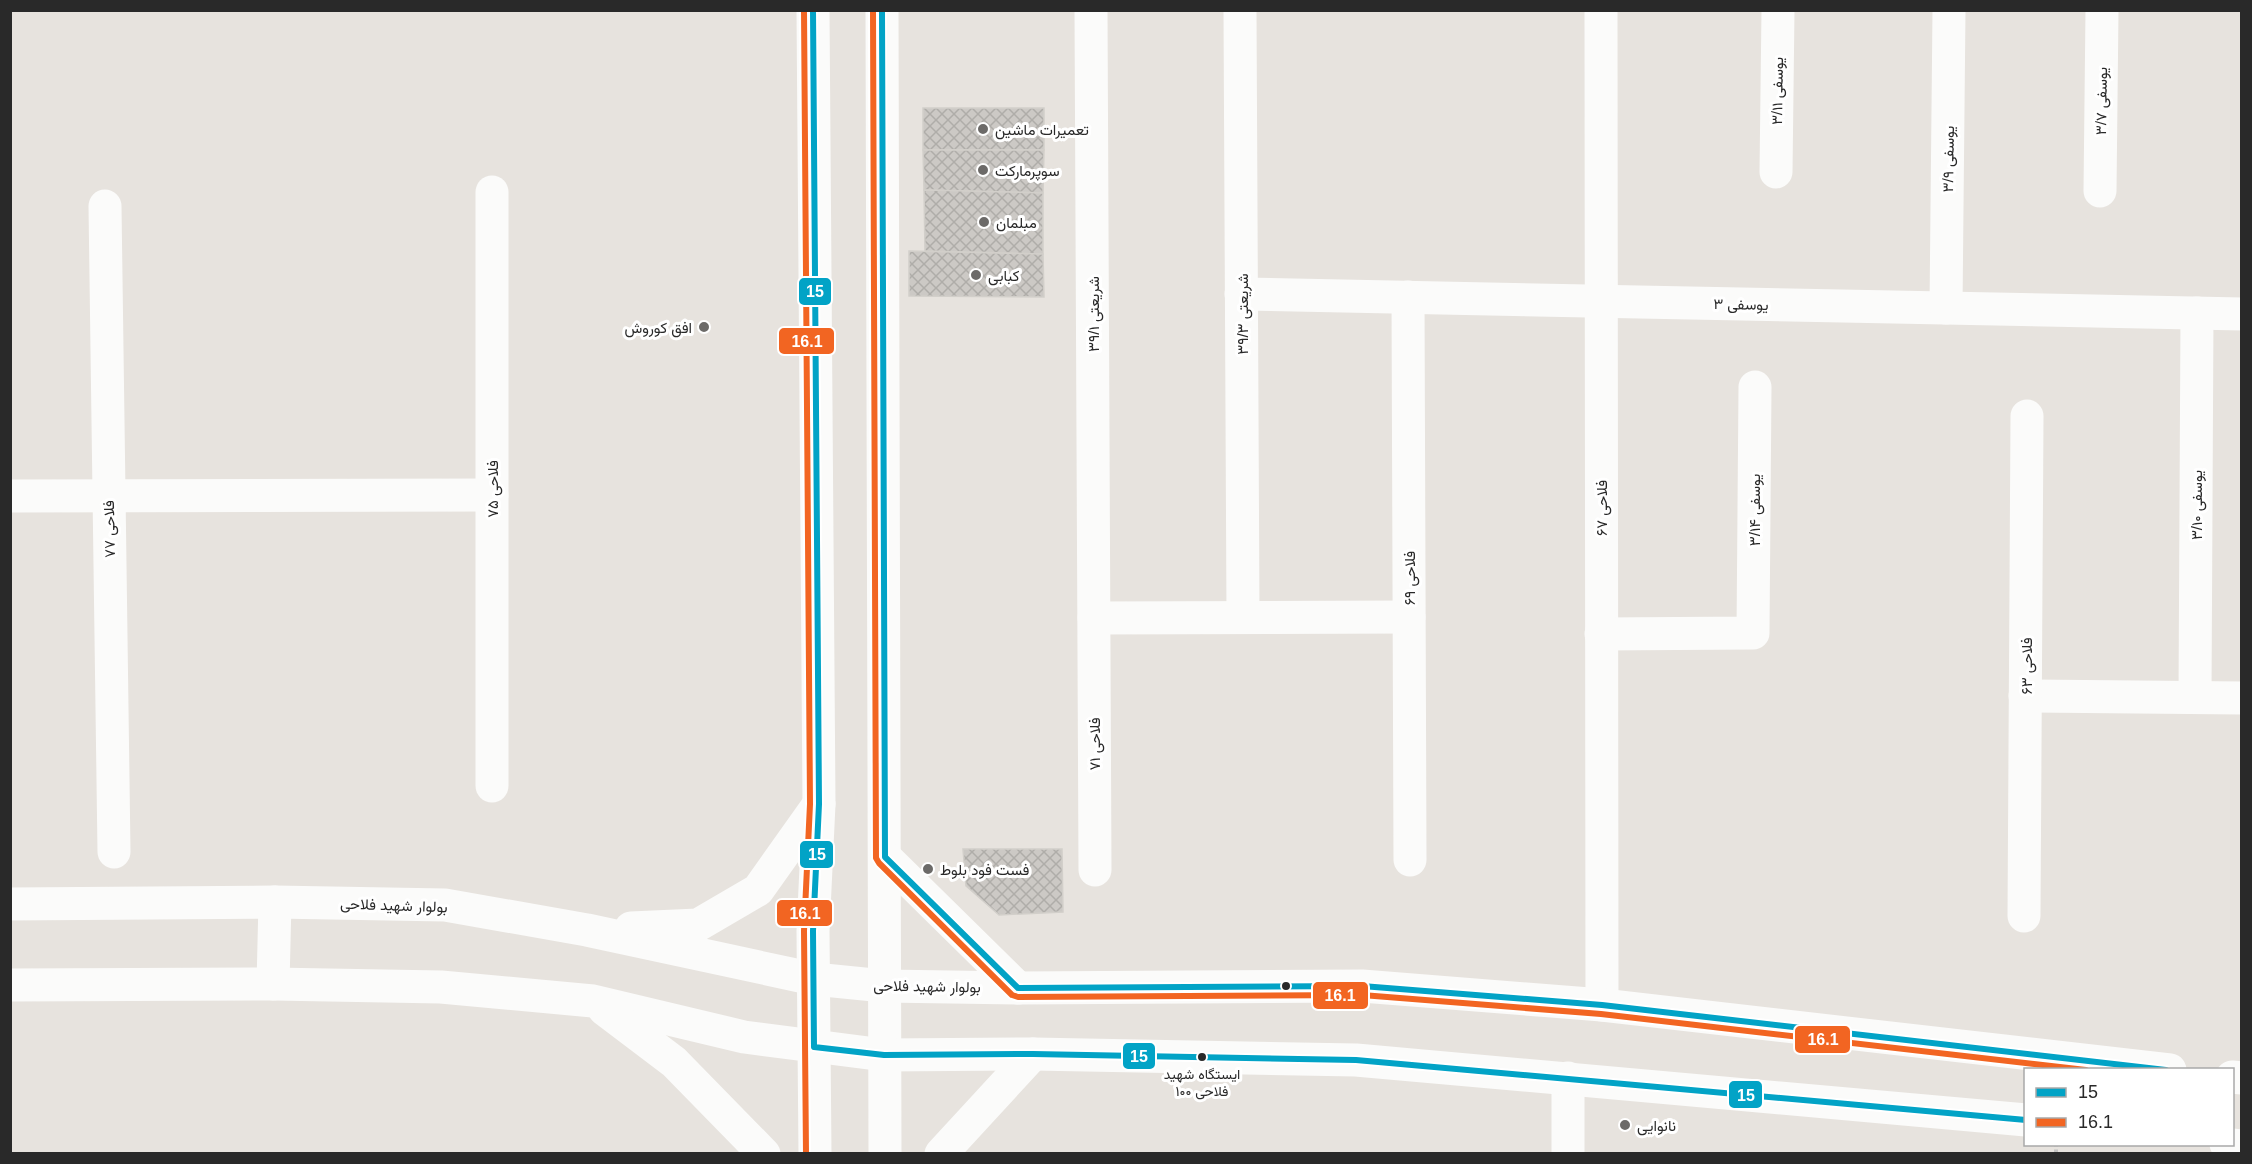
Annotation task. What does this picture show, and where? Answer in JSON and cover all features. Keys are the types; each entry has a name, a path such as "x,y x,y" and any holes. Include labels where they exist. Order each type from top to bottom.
{"street":[{"path":"813,10 819,804 813,931 815,1154"},
{"path":"882,10 885,1154"},
{"name":"شریعتی ۳۹/۱","path":"1091,10 1094,618"},
{"name":"شریعتی ۳۹/۳","path":"1240,10 1243,617"},
{"name":"فلاحی ۶۷","path":"1601,10 1602,1005"},
{"name":"یوسفی ۳/۱۱","path":"1776,172 1778,10"},
{"name":"یوسفی ۳/۹","path":"1946,308 1949,10"},
{"name":"یوسفی ۳/۷","path":"2100,191 2102,10"},
{"name":"فلاحی ۷۵","path":"492,192 492,786"},
{"name":"فلاحی ۷۷","path":"105,206 114,852"},
{"name":"یوسفی ۳","path":"1241,294 2241,314"},
{"name":"فلاحی ۶۹","path":"1408,297 1410,860"},
{"name":"یوسفی ۳/۱۰","path":"2195,697 2198,313"},
{"name":"یوسفی ۳/۱۴","path":"1601,634 1753,633 1755,387"},
{"name":"فلاحی ۶۳","path":"2024,916 2027,416"},
{"path":"10,496 492,495"},
{"path":"1094,618 1409,617"},
{"name":"فلاحی ۷۱","path":"1094,618 1095,870"},
{"path":"2025,696 2241,698"},
{"path":"587,930 698,925 758,890 819,804"},
{"path":"885,857 1018,988"},
{"path":"273,984 275,902"},
{"name":"بولوار شهید فلاحی","path":"10,904 275,902 445,906 587,930 814,979 884,986 1018,988 1362,986 1602,1005 2153,1068"},
{"path":"10,985 273,984 441,987 593,1001 744,1037 884,1054 1033,1054 1356,1060 2024,1120"},
{"path":"593,1001 674,1062 764,1154"},
{"path":"941,1154 1033,1054"},
{"path":"1568,1078 1568,1154"}],"building":[{"name":"تعمیرات ماشین","path":"923,108 1044,108 1044,150 923,150"},
{"name":"سوپرمارکت","path":"923,150 1044,150 1043,193 924,190"},
{"name":"مبلمان","path":"924,190 1043,193 1043,254 925,251"},
{"name":"کبابی","path":"909,251 1043,254 1044,297 909,296"},
{"path":"963,849 1062,849 1063,912 999,915 966,886"}],"transit line":[{"name":"16.1","path":"804,10 810,804 804,931 806,1154"},
{"name":"15","path":"813,10 819,804 813,931 814,1047 884,1055 1033,1054 1356,1060 2024,1120"},
{"name":"16.1","path":"873,10 876,858 1012,995 1018,997 1362,995 1601,1014 2069,1068"},
{"name":"15","path":"882,10 885,857 1018,988 1362,986 1602,1005 2149,1068"}],"place":[{"name":"تعمیرات ماشین","path":"983,129"},
{"name":"سوپرمارکت","path":"983,170"},
{"name":"مبلمان","path":"984,222"},
{"name":"کبابی","path":"976,275"},
{"name":"افق کوروش","path":"704,327"},
{"name":"فست فود بلوط","path":"928,869"},
{"name":"ایستگاه شهید فلاحی ۱۰۰","path":"1202,1057"},
{"name":"نانوایی","path":"1625,1125"}]}
